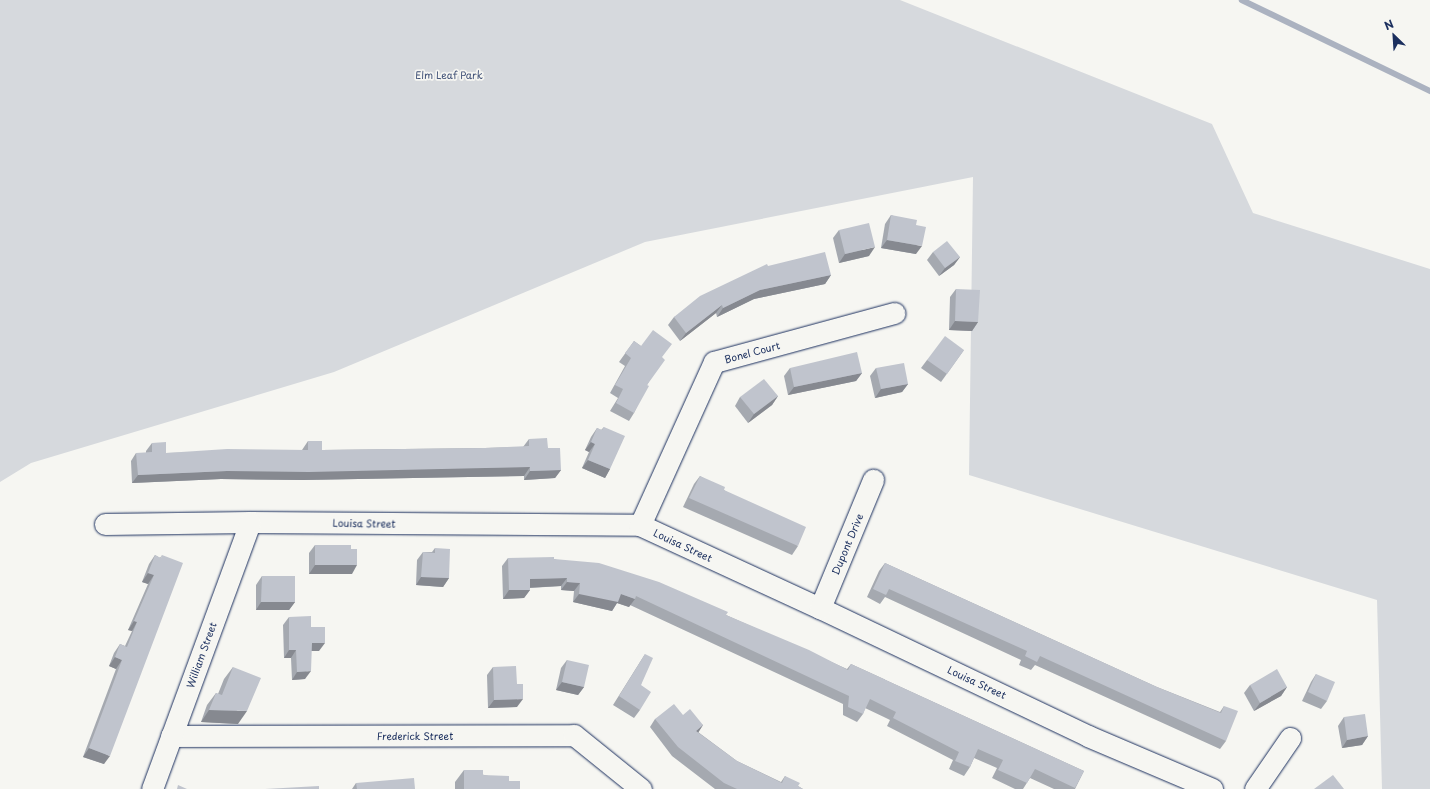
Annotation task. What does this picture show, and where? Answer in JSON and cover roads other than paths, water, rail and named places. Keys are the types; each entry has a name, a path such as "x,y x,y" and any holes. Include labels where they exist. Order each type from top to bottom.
{"street":[{"name":"Bonel Court","path":"640,525 714,362 894,313"},
{"name":"Dupont Drive","path":"820,608 873,480"},
{"name":"Louisa Street","path":"105,524 250,522 640,525 820,608 1088,736 1212,789"},
{"name":"William Street","path":"152,789 250,522"},
{"name":"Frederick Street","path":"171,736 574,735 641,789"},
{"path":"1255,789 1290,738"}],"waterway":[{"path":"1242,0 1430,91"}],"park label":[{"name":"Elm Leaf Park","path":"449,75"}]}
